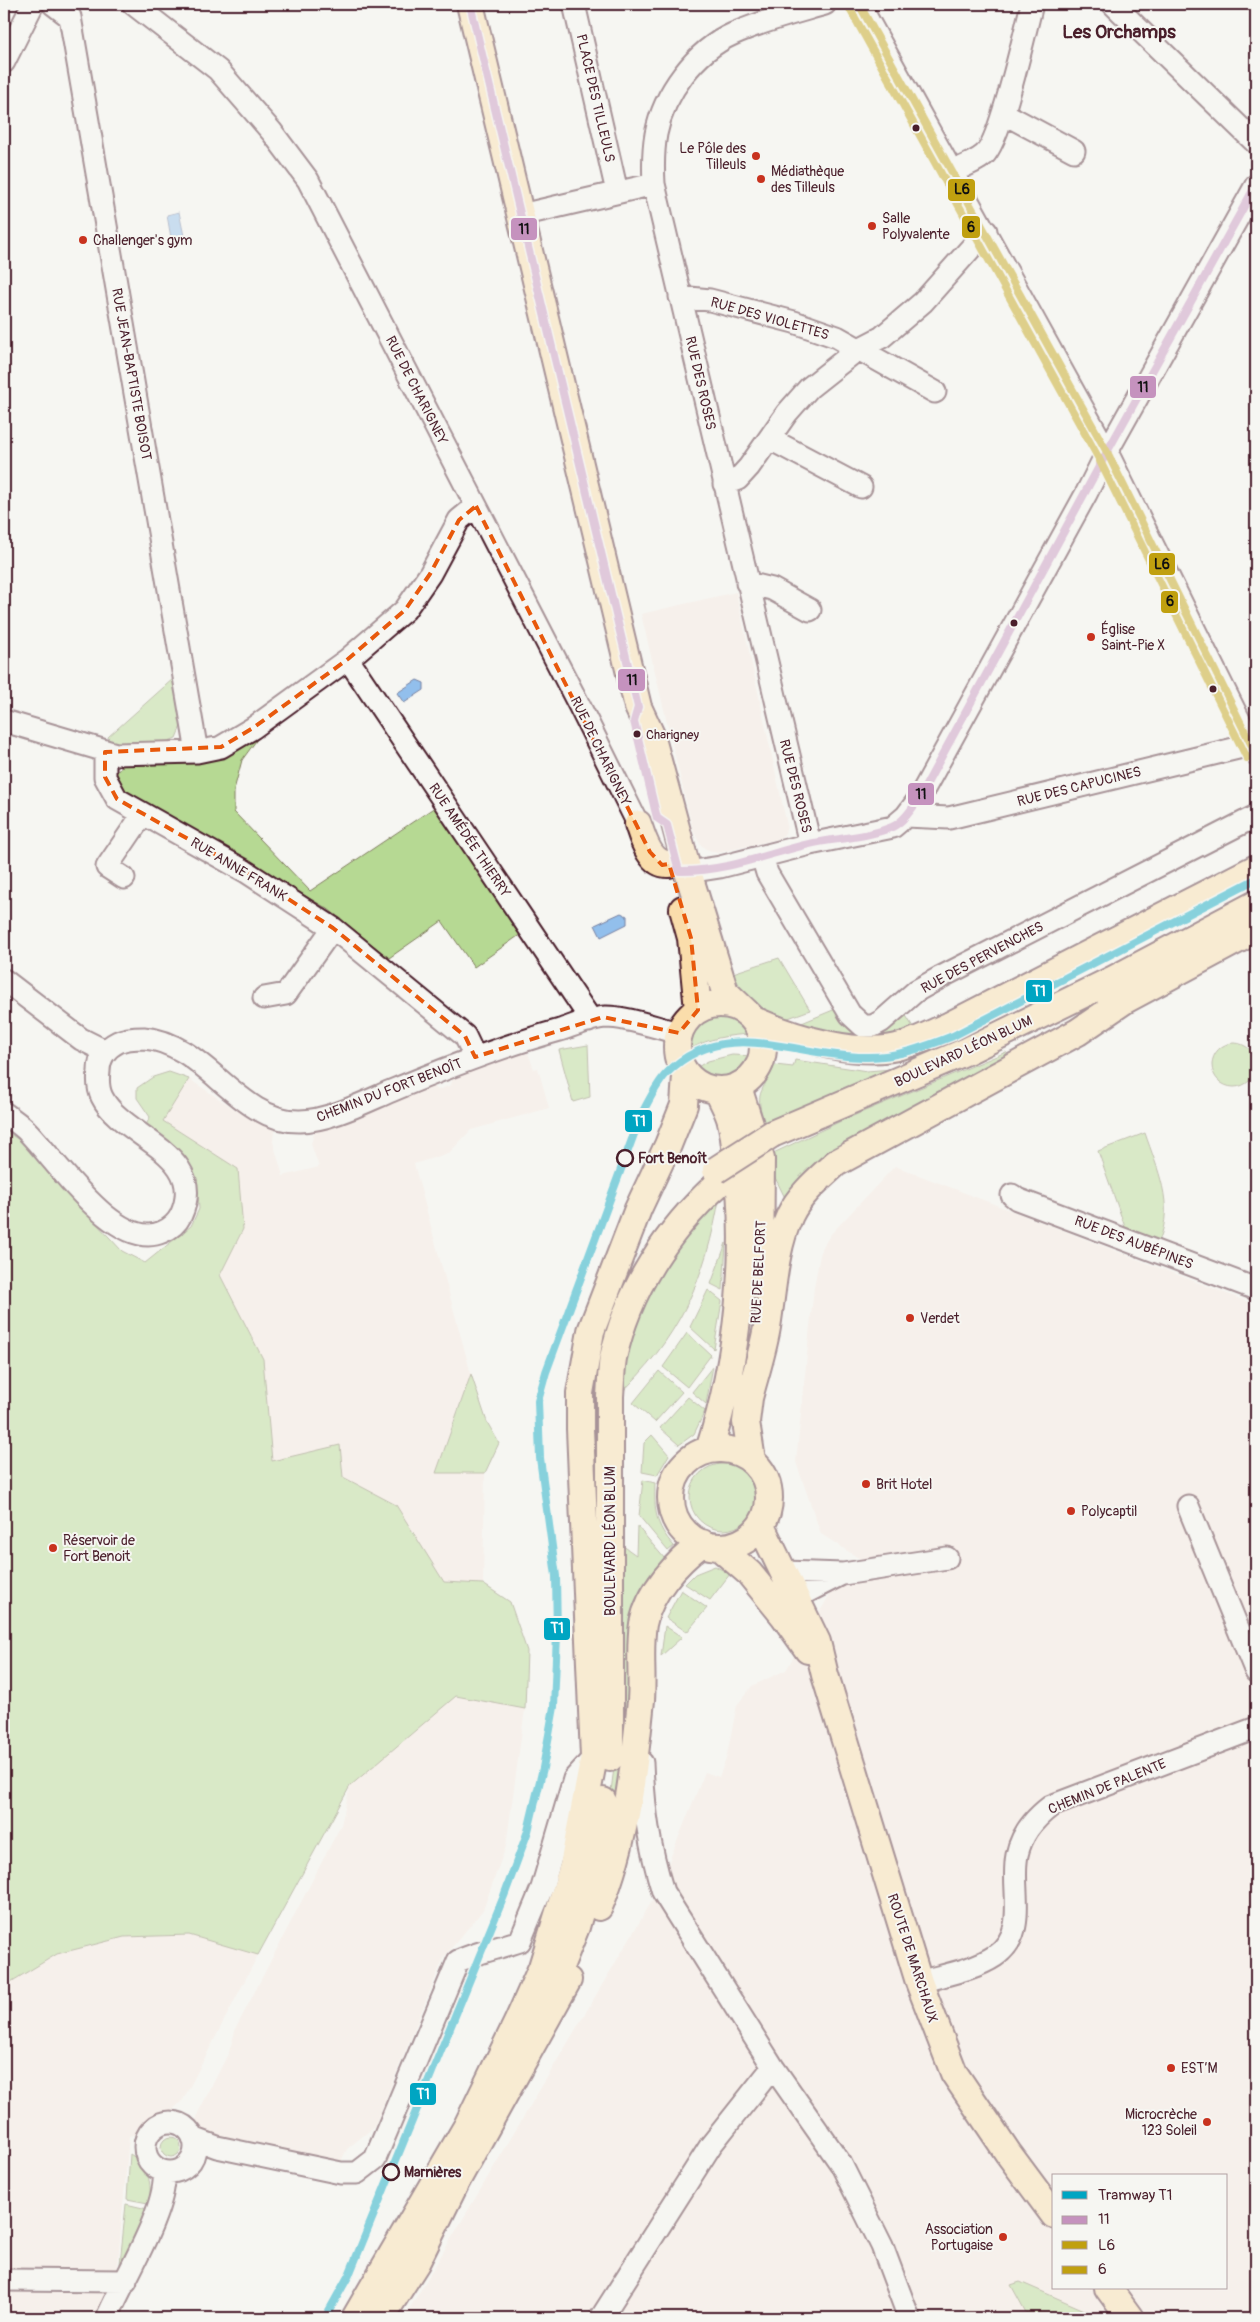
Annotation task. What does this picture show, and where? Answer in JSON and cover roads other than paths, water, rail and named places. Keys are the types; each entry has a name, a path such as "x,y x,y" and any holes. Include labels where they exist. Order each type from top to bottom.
{"main road":[{"path":"470,4 638,707 651,735 691,938 698,1010"},
{"path":"638,707 634,721 648,821 667,826 679,872 678,868"},
{"path":"678,868 725,992 750,1016 760,1031 762,1060 757,1071 749,1080 728,1089 705,1088 686,1074 678,1063 679,1033 689,1017 698,1010 710,1005 735,1006 750,1016 770,1028 832,1045 870,1049 903,1046 950,1025 1256,868"},
{"name":"BOULEVARD LÉON BLUM","path":"773,1141 968,1051 1112,980 1256,904"},
{"name":"BOULEVARD LÉON BLUM","path":"773,1141 1125,1000 1256,930"},
{"path":"749,1398 767,1328 772,1282 782,1241 791,1214 815,1182 836,1163 1078,1032 1125,1000"},
{"path":"355,2318 467,2126 518,2023 542,1966 574,1866 594,1757 580,1393 591,1331 638,1209 668,1146 684,1105 686,1074"},
{"name":"RUE DE BELFORT","path":"728,1089 761,1159 760,1291 746,1422 752,1460"},
{"name":"RUE DE BELFORT","path":"709,1450 718,1418 730,1358 738,1308 743,1240 742,1194 728,1089"},
{"path":"717,1177 773,1141"},
{"name":"BOULEVARD LÉON BLUM","path":"594,1757 599,1709 598,1390 610,1328 612,1319 637,1265 687,1196 717,1177"},
{"name":"BOULEVARD LÉON BLUM","path":"495,2110 558,1974 576,1927 592,1870 610,1758 610,1396 613,1360 622,1324 647,1269 677,1225 717,1177"},
{"path":"381,2318 416,2263 495,2110 569,1979 603,1896 624,1830 641,1699 643,1624 659,1585 690,1552 710,1545 735,1545 750,1537 761,1526 767,1512 770,1498 762,1471 752,1460 739,1452 724,1449 709,1450 696,1456 685,1464 674,1484 672,1498 674,1512 680,1525 689,1536 710,1545"},
{"name":"ROUTE DE MARCHAUX","path":"761,1526 797,1596 817,1642 825,1675 919,1982 954,2074 1008,2153 1052,2212"},
{"name":"ROUTE DE MARCHAUX","path":"710,1545 749,1574 784,1616 825,1675"},
{"path":"1109,2290 1130,2318"}],"street":[{"path":"4,62 33,4"},
{"name":"RUE JEAN-BAPTISTE BOISOT","path":"53,4 70,17 197,752"},
{"name":"RUE DE CHARIGNEY","path":"133,4 218,70 272,132 308,180 476,506 648,821"},
{"name":"PLACE DES TILLEULS","path":"574,4 617,192"},
{"name":"RUE DES ROSES","path":"810,844 654,184 653,152 656,131 669,98 696,60 712,46 772,11 825,4"},
{"path":"859,4 986,231 1106,452 1253,747"},
{"path":"953,172 985,155 1003,113 1032,4"},
{"path":"1113,4 1256,143"},
{"path":"1003,113 1074,151"},
{"path":"521,215 654,184"},
{"path":"678,868 720,867 810,844 893,826 906,816 918,800 1086,494 1106,452 1256,185"},
{"path":"724,484 738,479 749,467 787,413 809,388 857,350 882,337 923,302 986,231"},
{"name":"RUE DES VIOLETTES","path":"680,297 710,300 794,322 836,337 935,392"},
{"path":"770,439 861,487"},
{"path":"4,721 116,754 197,752 221,747 253,728 348,659 405,610 430,574 459,520 467,510 476,506"},
{"path":"747,583 766,587 810,610"},
{"name":"RUE AMÉDÉE THIERRY","path":"348,659 587,1014 589,1021"},
{"name":"RUE DES CAPUCINES","path":"906,816 949,818 1238,748 1253,747"},
{"name":"RUE ANNE FRANK","path":"105,752 105,777 117,799 245,871 333,928 465,1036 475,1057"},
{"path":"124,878 107,867 143,814"},
{"name":"RUE DES PERVENCHES","path":"762,856 768,874 850,1014 863,1026 873,1026 882,1021 916,991 941,977 1256,816"},
{"path":"264,998 286,994 333,928"},
{"path":"4,980 81,1039 105,1051 99,1065 98,1082 102,1097 112,1110 174,1159 182,1175 185,1189 180,1217 172,1227 153,1235 137,1234 120,1227 104,1216 24,1129 4,1113"},
{"name":"CHEMIN DU FORT BENOÎT","path":"105,1051 119,1041 135,1038 166,1042 186,1053 252,1106 273,1116 300,1121 316,1119 353,1107 475,1057 589,1021 611,1018 679,1033"},
{"name":"RUE DES AUBÉPINES","path":"1012,1194 1017,1199 1256,1289"},
{"path":"1188,1506 1256,1672"},
{"path":"784,1572 842,1574 947,1558"},
{"path":"749,1574 780,1595 797,1596 842,1574"},
{"path":"641,1699 644,1809 653,1860 663,1892 773,2067 841,2164 882,2246 908,2318"},
{"name":"CHEMIN DE PALENTE","path":"919,1982 980,1964 994,1956 1009,1942 1018,1909 1015,1873 1017,1855 1022,1837 1039,1814 1051,1806 1256,1728"},
{"path":"193,2138 217,2146 340,2173 356,2173 375,2159 458,1961 483,1951 491,1951 520,1941 542,1888 574,1778 594,1757"},
{"path":"601,2318 711,2145 773,2067"},
{"path":"171,2122 185,2127 193,2138 194,2153 188,2164 177,2171 164,2172 151,2164 144,2151 147,2136 157,2125 171,2122"},
{"path":"107,2318 126,2281 158,2209 166,2184 164,2172"},
{"path":"4,2280 126,2281"}],"water":[{"path":"179,212 184,236 176,240 175,237 171,238 167,215"},
{"path":"417,680 424,683 424,690 404,703 397,693"},
{"path":"621,913 627,916 627,924 601,937 595,925"}],"tram line":[{"name":"T1","path":"325,2318 349,2275 504,1896 528,1831 543,1768 554,1707 557,1634 556,1576 540,1458 538,1401 546,1372 641,1115 656,1087 667,1073 689,1056 712,1046 737,1042 762,1043 864,1057 898,1054 932,1044 953,1036 1256,879"}],"place":[{"name":"Le Pôle des Tilleuls","path":"756,156"},
{"name":"Médiathèque des Tilleuls","path":"761,179"},
{"name":"Salle Polyvalente","path":"872,226"},
{"name":"Challenger's gym","path":"83,240"},
{"name":"Église Saint-Pie X","path":"1091,637"},
{"name":"Charigney","path":"637,734"},
{"name":"Fort Benoît","path":"625,1158"},
{"name":"Verdet","path":"910,1318"},
{"name":"Brit Hotel","path":"866,1484"},
{"name":"Polycaptil","path":"1071,1511"},
{"name":"Réservoir de Fort Benoit","path":"53,1548"},
{"name":"EST’M","path":"1171,2068"},
{"name":"Microcrèche 123 Soleil","path":"1207,2122"},
{"name":"Marnières","path":"391,2172"},
{"name":"Association Portugaise","path":"1003,2237"}],"district":[{"name":"Les Orchamps","path":"1119,31"}]}
